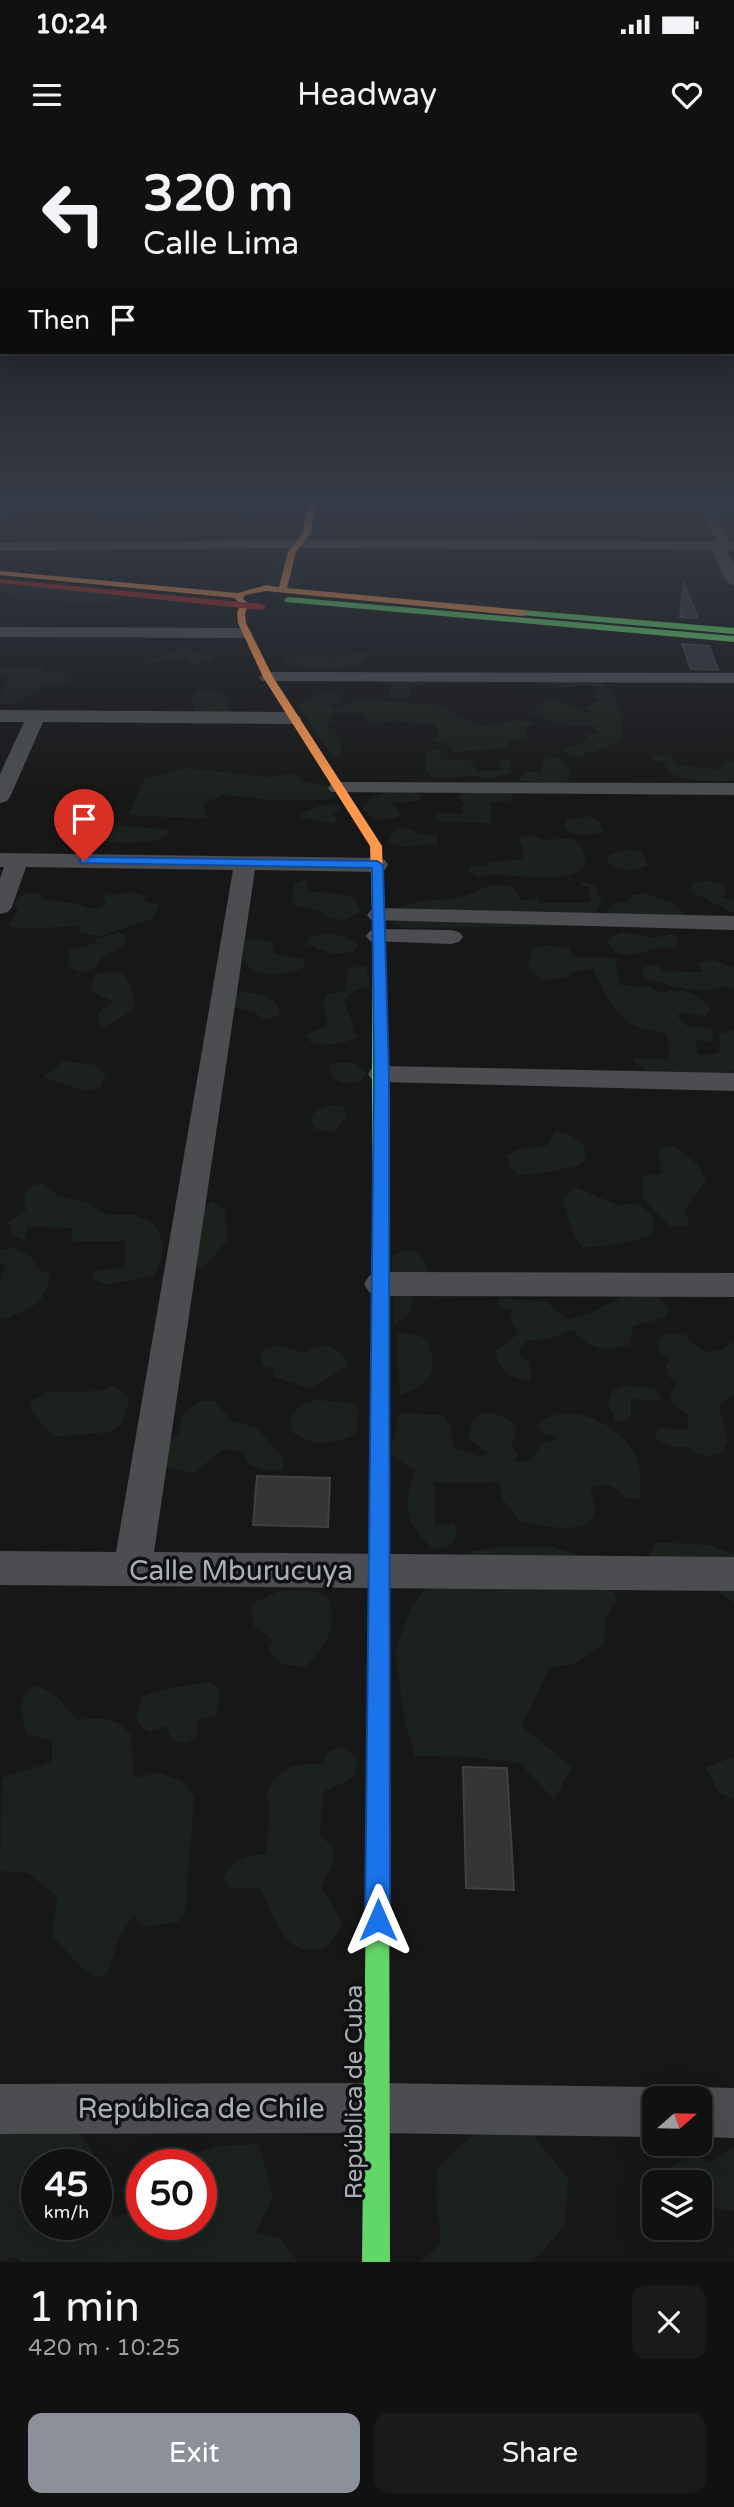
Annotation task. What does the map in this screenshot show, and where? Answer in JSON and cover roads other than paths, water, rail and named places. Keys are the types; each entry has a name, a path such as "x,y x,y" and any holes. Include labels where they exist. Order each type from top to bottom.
{"main road":[{"path":"177,604 243,613 268,604"},
{"path":"188,604 243,613"},
{"path":"243,613 248,604"},
{"path":"385,604 734,639"},
{"path":"407,604 734,631"},
{"path":"265,606 734,648"},
{"name":"República de Cuba","path":"243,613 268,677 376,846 381,1074 376,2262"}],"street":[{"path":"0,624 243,613"},
{"path":"0,632 243,613"},
{"path":"268,677 734,678"},
{"path":"0,716 293,718"},
{"path":"0,797 36,716"},
{"path":"338,788 734,789"},
{"path":"0,907 9,860 377,865"},
{"path":"132,1569 245,863"},
{"path":"379,926 590,937 656,932 698,922 734,923"},
{"path":"381,1074 734,1082"},
{"path":"380,1284 734,1285"},
{"name":"Calle Mburucuya","path":"0,1568 734,1574"},
{"name":"República de Chile","path":"0,2109 377,2108 642,2112"},
{"path":"712,2112 734,2113"}]}
